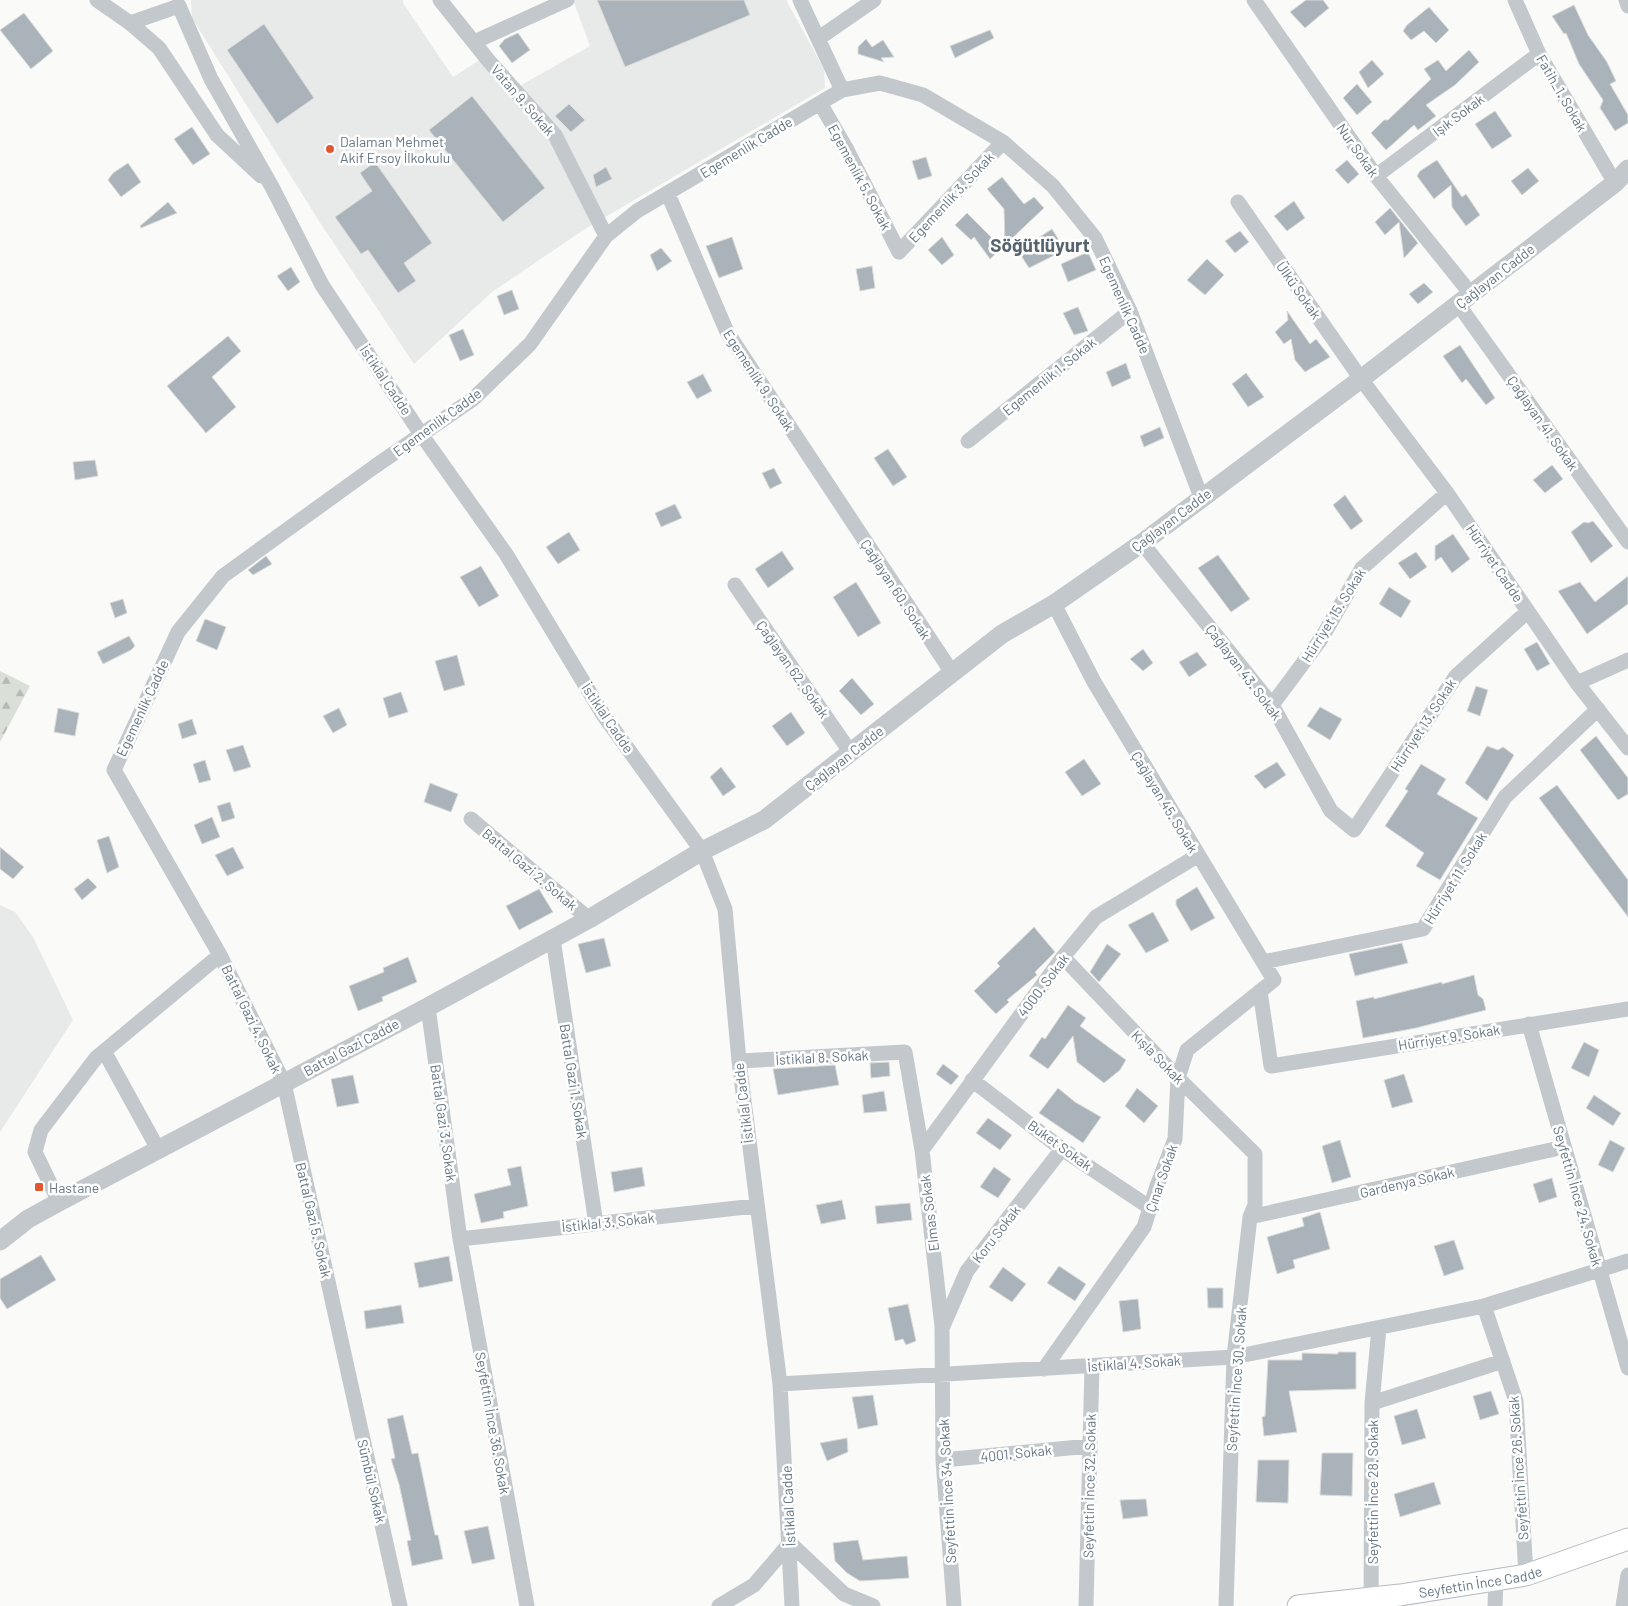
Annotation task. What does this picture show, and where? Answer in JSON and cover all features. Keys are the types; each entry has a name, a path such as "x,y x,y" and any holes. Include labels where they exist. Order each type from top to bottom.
{"main road":[{"name":"Seyfettin İnce Cadde","path":"1298,1606 1372,1602 1526,1575 1628,1539"}],"street":[{"path":"97,0 130,23 159,48 217,135 272,187"},
{"name":"Vatan 9. Sokak","path":"440,0 555,135 606,236"},
{"path":"474,42 568,0"},
{"path":"800,0 842,90"},
{"path":"819,38 874,0"},
{"name":"Nur Sokak","path":"1254,0 1464,299"},
{"name":"Fatih_1. Sokak","path":"1515,0 1539,54 1615,183"},
{"path":"1626,0 1628,6"},
{"name":"İstiklal Cadde","path":"130,23 178,3 211,79 272,187 322,285 421,434 506,554 604,716 702,851 725,909 738,1062 755,1206 780,1384 792,1606"},
{"name":"Işık Sokak","path":"1376,176 1539,54"},
{"name":"Egemenlik Cadde","path":"220,955 114,770 178,632 223,576 473,399 530,344 606,236 637,211 842,90 880,83 923,96 1003,142 1053,186 1095,238 1130,311 1201,497"},
{"name":"Egemenlik 5. Sokak","path":"820,103 846,148 900,252"},
{"name":"Egemenlik 3. Sokak","path":"900,252 1003,142"},
{"name":"Çağlayan Cadde","path":"702,851 764,820 1002,634 1054,604 1142,543 1361,379 1615,183 1628,169"},
{"name":"Egemenlik 9. Sokak","path":"668,194 727,332 840,503"},
{"name":"Ülkü Sokak","path":"1238,202 1361,379"},
{"name":"Çağlayan 41. Sokak","path":"1464,299 1628,542"},
{"name":"Egemenlik 1. Sokak","path":"968,441 1130,311"},
{"name":"Hürriyet Cadde","path":"1361,379 1447,493 1577,683 1628,748"},
{"name":"Hürriyet 15. Sokak","path":"1272,705 1321,639 1362,568 1447,493"},
{"name":"Çağlayan 60. Sokak","path":"840,503 953,674"},
{"name":"Çağlayan 43. Sokak","path":"1142,543 1272,705 1331,811 1354,830"},
{"name":"Çağlayan 62. Sokak","path":"735,586 851,753"},
{"name":"Çağlayan 45. Sokak","path":"1054,604 1094,682 1197,856 1274,980 1260,991"},
{"name":"Hürriyet 13. Sokak","path":"1354,830 1456,676 1528,611"},
{"path":"1577,683 1628,660"},
{"name":"Hürriyet 11. Sokak","path":"1263,962 1423,929 1505,797 1598,709"},
{"name":"Battal Gazi 2. Sokak","path":"471,820 589,919"},
{"name":"Battal Gazi Cadde","path":"0,1242 28,1219 553,939 702,851"},
{"name":"4000. Sokak","path":"922,1150 1063,957 1096,917 1197,856"},
{"name":"Battal Gazi 1. Sokak","path":"553,939 596,1224"},
{"path":"59,1202 35,1152 40,1130 96,1058 220,955"},
{"name":"Battal Gazi 4. Sokak","path":"220,955 284,1083"},
{"name":"Kışla Sokak","path":"1063,957 1178,1078 1255,1154"},
{"name":"Çınar Sokak","path":"1044,1369 1144,1227 1149,1208 1175,1139 1178,1078 1187,1050 1260,991"},
{"name":"Hürriyet 9. Sokak","path":"1260,991 1271,1066 1628,1008"},
{"name":"Battal Gazi 3. Sokak","path":"428,1007 460,1239"},
{"name":"Seyfettin İnce 24. Sokak","path":"1529,1024 1628,1368"},
{"path":"104,1051 158,1149"},
{"name":"İstiklal 8. Sokak","path":"738,1062 905,1052"},
{"name":"Elmas Sokak","path":"905,1052 922,1150 942,1327 943,1375"},
{"name":"Buket Sokak","path":"972,1080 1062,1149 1149,1208"},
{"name":"Battal Gazi 5. Sokak","path":"284,1083 345,1356"},
{"name":"Gardenya Sokak","path":"1250,1217 1564,1147"},
{"name":"Koru Sokak","path":"942,1327 967,1271 1062,1149"},
{"name":"Seyfettin İnce 30. Sokak","path":"1226,1606 1234,1357 1250,1217 1255,1205 1255,1154"},
{"name":"İstiklal 3. Sokak","path":"460,1239 755,1206"},
{"name":"Seyfettin İnce 36. Sokak","path":"460,1239 527,1606"},
{"name":"İstiklal 4. Sokak","path":"780,1384 1234,1357 1484,1306 1628,1261"},
{"name":"Seyfettin İnce 26. Sokak","path":"1484,1306 1516,1401 1526,1575"},
{"path":"1372,1403 1379,1328"},
{"name":"Sümbül Sokak","path":"345,1356 400,1606"},
{"name":"Seyfettin İnce 28. Sokak","path":"1372,1602 1372,1403 1502,1361"},
{"name":"Seyfettin İnce 32. Sokak","path":"1086,1606 1092,1366"},
{"name":"Seyfettin İnce 34. Sokak","path":"943,1375 943,1460 954,1606"},
{"name":"4001. Sokak","path":"943,1460 1090,1446"},
{"path":"719,1606 754,1585 790,1543 844,1594 872,1606"},
{"path":"1622,1606 1628,1575"},
{"path":"1495,1606 1496,1580"}],"shaded area":[{"path":"191,0 403,0 403,3 453,77 489,54 518,87 590,46 573,0 786,0 824,69 825,88 585,229 492,292 414,364 319,221 192,18"},
{"path":"0,905 15,912 33,937 73,1020 0,1132"}],"green space":[{"path":"0,671 30,686 0,742"}],"building":[{"path":"597,0 744,0 750,15 625,67"},
{"path":"1306,0 1323,0 1329,8 1305,28 1290,12"},
{"path":"1574,5 1588,35 1607,62 1616,81 1610,84 1628,115 1628,123 1615,131 1600,108 1603,100 1579,64 1566,33 1564,34 1552,16"},
{"path":"1429,7 1449,30 1436,43 1424,31 1411,40 1403,31 1407,25"},
{"path":"24,13 53,51 31,69 0,30"},
{"path":"264,24 314,98 277,124 227,50"},
{"path":"990,30 994,38 955,58 950,46"},
{"path":"518,33 530,50 512,63 499,46 505,39"},
{"path":"866,39 872,47 883,40 894,57 881,58 884,62 858,54 858,47"},
{"path":"1469,50 1479,62 1455,85 1426,105 1436,116 1418,130 1414,125 1386,150 1371,133 1384,120 1388,120 1431,79 1424,69 1438,60 1446,71"},
{"path":"1372,60 1384,74 1368,88 1359,72"},
{"path":"1357,84 1372,102 1357,115 1343,98"},
{"path":"472,96 545,188 503,222 429,130"},
{"path":"569,104 585,120 571,132 555,116"},
{"path":"1495,111 1512,136 1492,149 1475,124"},
{"path":"192,127 210,154 193,165 174,139"},
{"path":"926,157 932,176 918,180 912,161"},
{"path":"1347,160 1359,174 1348,184 1335,170"},
{"path":"1437,160 1462,197 1466,194 1480,215 1466,226 1452,207 1451,185 1434,199 1417,176 1420,171"},
{"path":"375,162 432,243 404,263 416,281 398,293 368,250 361,254 335,217 372,191 360,173"},
{"path":"128,163 141,182 121,197 108,180 113,173"},
{"path":"606,167 612,179 596,187 593,175"},
{"path":"1528,168 1539,181 1522,195 1511,181"},
{"path":"1002,177 1024,204 1034,197 1044,208 1005,245 1004,209 987,189"},
{"path":"1294,201 1305,218 1287,231 1274,216"},
{"path":"168,202 177,213 141,228 140,226"},
{"path":"1390,208 1418,243 1404,258 1399,222 1385,235 1375,222"},
{"path":"967,213 1002,248 990,259 974,237 971,240 955,225"},
{"path":"1052,229 1065,250 1029,268 1018,251"},
{"path":"1240,231 1249,242 1235,253 1225,241"},
{"path":"732,237 743,269 719,278 706,246"},
{"path":"942,237 954,255 942,265 928,250"},
{"path":"661,248 672,261 657,271 650,255"},
{"path":"1088,252 1096,270 1068,282 1061,264"},
{"path":"1207,259 1224,275 1205,295 1187,280"},
{"path":"872,266 875,288 860,291 856,269"},
{"path":"291,267 300,282 288,291 277,276"},
{"path":"1424,283 1433,292 1418,304 1409,294"},
{"path":"512,290 519,309 504,315 497,296"},
{"path":"1078,307 1088,331 1074,335 1063,313"},
{"path":"1287,311 1310,344 1316,339 1330,357 1305,372 1295,360 1291,339 1284,344 1275,332 1288,320"},
{"path":"463,329 474,355 460,361 449,335"},
{"path":"228,336 241,351 212,377 236,407 206,433 167,386"},
{"path":"1460,345 1495,398 1486,405 1466,379 1462,383 1443,356"},
{"path":"1126,363 1131,378 1112,387 1106,372"},
{"path":"1246,373 1264,397 1248,407 1232,384"},
{"path":"703,374 712,391 697,399 687,382"},
{"path":"1160,427 1164,438 1144,447 1140,436"},
{"path":"888,449 907,477 893,486 874,458"},
{"path":"95,460 98,476 75,480 73,462"},
{"path":"1552,465 1563,479 1545,493 1533,480"},
{"path":"774,468 782,483 770,489 762,473"},
{"path":"1345,495 1363,521 1351,530 1333,505"},
{"path":"675,504 682,518 661,527 655,513"},
{"path":"1593,521 1613,546 1591,563 1571,532 1584,522"},
{"path":"569,532 580,550 558,564 546,547"},
{"path":"1453,534 1470,559 1452,573 1441,557 1435,561 1435,546"},
{"path":"782,551 794,569 768,588 755,569"},
{"path":"1416,552 1427,567 1410,579 1398,563"},
{"path":"1218,555 1250,599 1231,612 1198,568"},
{"path":"266,556 272,564 253,575 248,570"},
{"path":"481,566 499,596 479,607 460,577"},
{"path":"1628,576 1628,604 1587,634 1558,591 1580,582 1595,602"},
{"path":"856,582 881,623 858,637 833,597"},
{"path":"1389,587 1411,601 1401,618 1379,604"},
{"path":"123,599 127,613 115,618 110,603"},
{"path":"205,619 226,627 217,650 196,641"},
{"path":"129,636 135,646 131,650 103,664 97,652"},
{"path":"1537,642 1550,664 1537,671 1524,649"},
{"path":"1143,649 1153,663 1143,671 1130,659"},
{"path":"1197,652 1207,665 1189,677 1179,662"},
{"path":"457,655 465,685 444,691 435,661"},
{"path":"852,678 874,704 861,715 839,691"},
{"path":"1476,686 1488,690 1480,716 1467,711"},
{"path":"401,692 408,712 389,718 383,698"},
{"path":"1320,707 1342,719 1330,740 1307,726"},
{"path":"58,708 79,713 75,736 54,732"},
{"path":"339,708 347,725 333,733 323,716"},
{"path":"791,712 805,733 787,746 772,726"},
{"path":"192,719 197,734 182,739 178,724"},
{"path":"1596,736 1628,778 1628,794 1618,800 1580,750"},
{"path":"243,745 251,767 234,772 226,750"},
{"path":"1487,746 1498,750 1503,747 1514,755 1487,801 1465,783"},
{"path":"1084,759 1101,784 1082,796 1065,772"},
{"path":"205,760 211,780 199,783 193,764"},
{"path":"1277,762 1286,775 1265,789 1254,776"},
{"path":"1421,764 1446,779 1437,794 1478,818 1440,880 1416,866 1424,853 1385,826 1408,791 1405,789"},
{"path":"721,767 736,787 723,796 710,777"},
{"path":"430,783 458,794 451,812 424,802"},
{"path":"1557,785 1628,880 1628,917 1539,798"},
{"path":"230,802 235,818 222,822 217,806"},
{"path":"212,817 220,837 202,844 194,825"},
{"path":"109,836 119,867 107,873 97,840"},
{"path":"0,847 24,867 13,879 0,869"},
{"path":"233,847 244,868 227,876 215,855"},
{"path":"88,878 97,887 82,900 74,889"},
{"path":"1197,887 1215,918 1191,931 1176,905 1176,900"},
{"path":"539,889 553,912 519,930 506,906"},
{"path":"1153,912 1169,941 1146,953 1128,925"},
{"path":"1034,927 1055,952 1035,972 1037,975 1007,1000 1009,1002 996,1014 974,991 1000,966 997,963"},
{"path":"604,938 611,966 586,973 578,944"},
{"path":"1402,943 1408,963 1355,976 1349,954"},
{"path":"1107,944 1121,954 1099,982 1090,972"},
{"path":"408,957 417,982 382,997 383,1001 358,1011 349,986 384,972 383,968"},
{"path":"1474,975 1478,995 1483,999 1486,1010 1416,1028 1363,1038 1356,1001 1374,997 1374,999"},
{"path":"1068,1005 1086,1018 1080,1026 1126,1060 1120,1070 1104,1083 1077,1062 1073,1036 1048,1069 1029,1056 1042,1037 1045,1039"},
{"path":"1584,1042 1599,1050 1589,1077 1571,1068"},
{"path":"889,1062 890,1076 871,1078 870,1063"},
{"path":"943,1064 959,1076 951,1085 936,1074"},
{"path":"835,1065 839,1085 778,1095 773,1069"},
{"path":"1404,1074 1413,1102 1392,1108 1384,1080"},
{"path":"353,1075 359,1103 337,1107 331,1079"},
{"path":"1058,1088 1075,1102 1101,1117 1083,1143 1039,1113"},
{"path":"1137,1088 1158,1106 1144,1123 1125,1106"},
{"path":"884,1091 887,1111 864,1113 862,1095"},
{"path":"1594,1095 1621,1113 1613,1126 1586,1108"},
{"path":"988,1118 1012,1135 1000,1150 976,1133"},
{"path":"1340,1140 1351,1177 1332,1183 1322,1146"},
{"path":"1610,1140 1625,1148 1613,1172 1598,1165"},
{"path":"521,1166 528,1206 503,1212 504,1218 481,1223 474,1194 511,1185 507,1169"},
{"path":"642,1167 645,1186 614,1192 611,1172"},
{"path":"994,1167 1011,1179 998,1198 980,1187"},
{"path":"1552,1178 1557,1197 1539,1203 1533,1184"},
{"path":"842,1200 846,1219 821,1224 816,1205"},
{"path":"910,1203 912,1220 877,1224 875,1206"},
{"path":"1320,1212 1330,1249 1293,1260 1295,1268 1277,1274 1267,1237 1304,1226 1302,1218"},
{"path":"1454,1240 1464,1269 1444,1276 1434,1246"},
{"path":"41,1255 56,1280 7,1309 0,1298 0,1279"},
{"path":"449,1256 453,1281 419,1288 414,1263"},
{"path":"1059,1266 1086,1284 1075,1301 1047,1283"},
{"path":"1003,1267 1026,1284 1012,1302 989,1287"},
{"path":"1207,1288 1223,1288 1223,1308 1208,1308"},
{"path":"1138,1299 1141,1329 1123,1332 1119,1301"},
{"path":"908,1304 916,1341 906,1345 903,1339 895,1341 888,1308"},
{"path":"401,1305 404,1323 366,1329 364,1311"},
{"path":"1338,1352 1356,1352 1356,1389 1289,1391 1297,1432 1264,1436 1262,1417 1265,1416 1268,1360 1302,1360 1302,1353 1338,1354"},
{"path":"1491,1391 1499,1414 1480,1420 1473,1396"},
{"path":"873,1395 878,1425 858,1429 852,1397"},
{"path":"1417,1409 1426,1438 1402,1445 1394,1416"},
{"path":"403,1415 412,1454 418,1453 435,1535 438,1535 443,1559 412,1566 407,1541 411,1540 399,1484 391,1459 395,1458 387,1419"},
{"path":"847,1438 848,1452 827,1461 820,1443"},
{"path":"1322,1453 1353,1453 1352,1496 1320,1495"},
{"path":"1258,1460 1289,1460 1288,1503 1256,1502"},
{"path":"1434,1482 1441,1504 1400,1517 1394,1494"},
{"path":"1146,1499 1148,1516 1123,1519 1120,1500"},
{"path":"488,1526 495,1559 472,1564 464,1531"},
{"path":"858,1540 863,1560 907,1556 909,1578 860,1581 847,1573 835,1561 833,1543"}],"place":[{"name":"Dalaman Mehmet Akif Ersoy İlkokulu","path":"330,149"},
{"name":"Hastane","path":"39,1187"}],"district":[{"name":"Söğütlüyurt","path":"1040,244"}]}
